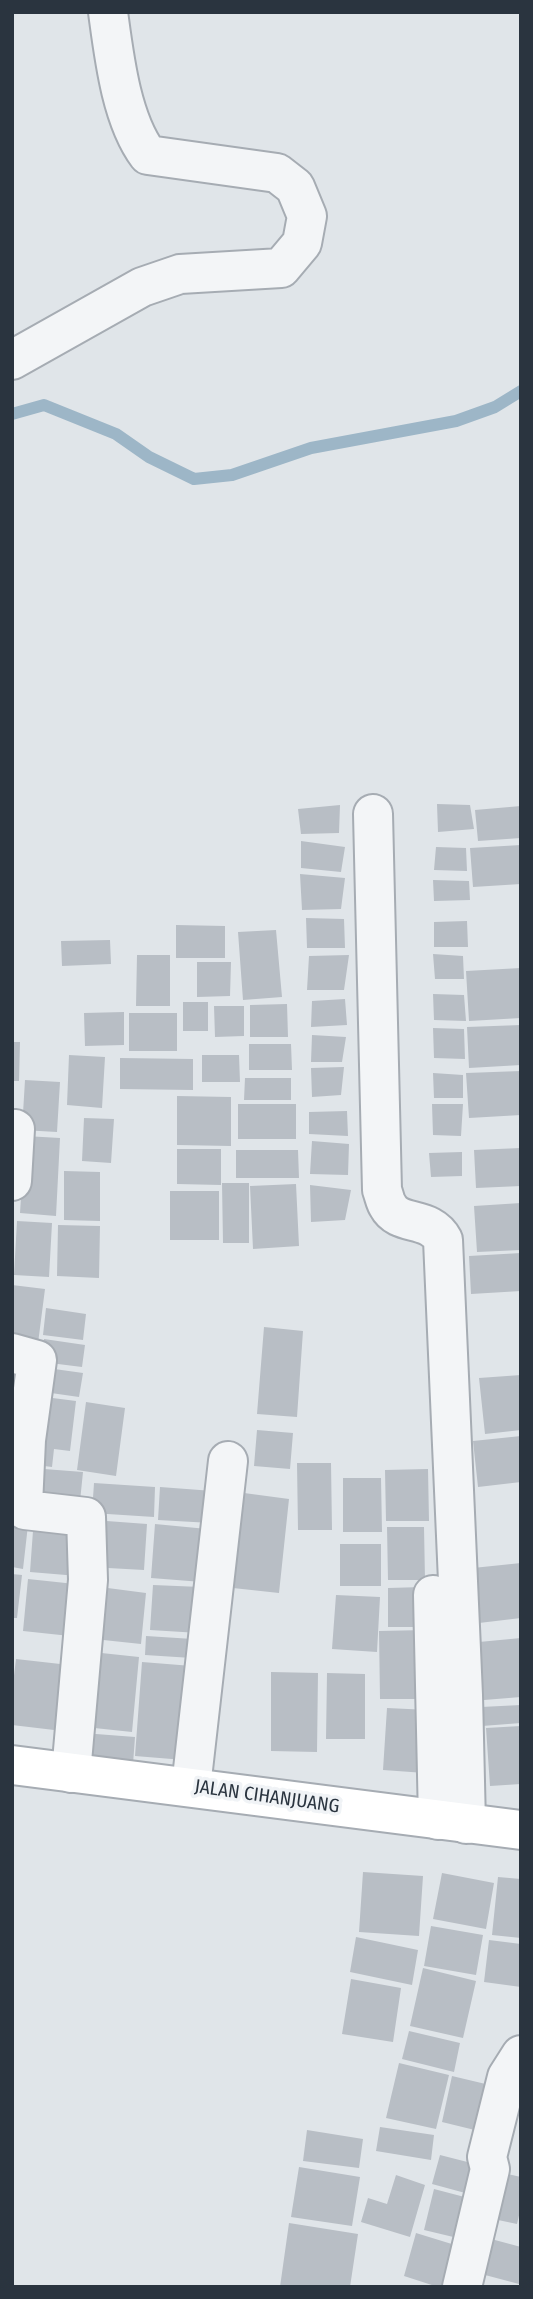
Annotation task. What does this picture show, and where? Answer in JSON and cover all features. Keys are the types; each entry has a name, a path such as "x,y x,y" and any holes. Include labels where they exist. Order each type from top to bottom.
{"main road":[{"name":"JALAN CIHANJUANG","path":"12,1765 521,1830"}],"street":[{"path":"12,360 142,287 180,274 281,268 302,243 307,216 295,187 277,173 148,155 136,139 122,92 108,12"},
{"path":"373,814 382,1190 388,1208 397,1217 427,1225 438,1231 443,1240 463,1681 452,1822"},
{"path":"12,1181 15,1129"},
{"path":"12,1353 37,1360 26,1440 25,1510 86,1517 88,1580 71,1773"},
{"path":"191,1787 228,1461"},
{"path":"432,1556 452,1822"},
{"path":"463,2287 490,2169 487,2157 508,2077 521,2055"}],"building":[{"path":"437,804 470,805 474,829 438,832"},
{"path":"340,805 339,833 301,834 298,809"},
{"path":"521,806 521,838 478,841 475,810"},
{"path":"301,841 345,847 341,872 301,868"},
{"path":"521,845 521,884 473,887 470,848"},
{"path":"436,847 466,848 467,871 434,870"},
{"path":"300,874 345,878 341,909 302,910"},
{"path":"433,880 469,881 470,900 434,901"},
{"path":"306,918 344,919 345,948 307,948"},
{"path":"467,921 468,947 434,947 434,922"},
{"path":"176,925 225,926 225,958 176,958"},
{"path":"276,930 282,997 243,1000 238,932"},
{"path":"110,940 111,964 62,966 61,941"},
{"path":"433,954 463,956 464,979 435,979"},
{"path":"137,955 170,955 170,1006 136,1006"},
{"path":"349,955 344,990 307,990 309,956"},
{"path":"197,962 231,962 230,996 197,997"},
{"path":"521,968 521,1018 469,1021 466,971"},
{"path":"433,994 464,995 466,1021 434,1020"},
{"path":"345,999 347,1025 311,1027 312,1001"},
{"path":"183,1002 208,1002 208,1031 183,1031"},
{"path":"287,1004 288,1037 250,1037 250,1005"},
{"path":"214,1006 244,1006 244,1036 215,1037"},
{"path":"124,1012 124,1045 85,1046 84,1013"},
{"path":"129,1013 177,1013 177,1051 129,1051"},
{"path":"521,1025 521,1065 469,1068 467,1027"},
{"path":"433,1028 464,1029 465,1059 434,1058"},
{"path":"312,1035 346,1037 342,1062 311,1062"},
{"path":"12,1042 20,1042 19,1081 12,1081"},
{"path":"249,1044 291,1044 292,1070 249,1070"},
{"path":"69,1055 105,1057 102,1108 67,1105"},
{"path":"202,1055 239,1055 240,1082 202,1082"},
{"path":"120,1058 193,1059 193,1090 120,1089"},
{"path":"344,1067 341,1095 312,1097 311,1068"},
{"path":"521,1071 521,1115 469,1118 466,1073"},
{"path":"433,1073 463,1075 463,1098 434,1098"},
{"path":"245,1078 291,1078 291,1100 244,1100"},
{"path":"25,1080 60,1082 57,1132 22,1130"},
{"path":"177,1096 231,1097 231,1146 177,1145"},
{"path":"238,1104 296,1104 296,1139 238,1139"},
{"path":"432,1104 463,1104 461,1136 433,1135"},
{"path":"347,1111 348,1136 309,1134 309,1112"},
{"path":"84,1118 114,1119 111,1163 82,1161"},
{"path":"25,1136 60,1138 56,1216 20,1213"},
{"path":"312,1141 349,1144 348,1175 310,1174"},
{"path":"521,1148 521,1186 476,1188 474,1150"},
{"path":"177,1149 221,1149 221,1185 177,1184"},
{"path":"236,1150 298,1150 299,1178 236,1178"},
{"path":"462,1152 462,1176 431,1177 429,1153"},
{"path":"64,1171 100,1172 100,1221 64,1220"},
{"path":"222,1183 249,1183 249,1243 223,1243"},
{"path":"296,1184 299,1246 253,1249 250,1186"},
{"path":"310,1185 351,1190 345,1220 311,1222"},
{"path":"170,1191 219,1191 219,1240 170,1240"},
{"path":"521,1203 521,1250 477,1252 474,1206"},
{"path":"17,1221 52,1223 49,1277 14,1275"},
{"path":"58,1225 100,1226 99,1278 57,1276"},
{"path":"521,1253 521,1291 471,1294 469,1256"},
{"path":"12,1285 45,1289 37,1351 12,1348"},
{"path":"46,1308 86,1314 83,1340 43,1335"},
{"path":"264,1327 303,1331 297,1417 257,1414"},
{"path":"44,1339 85,1345 82,1367 42,1362"},
{"path":"40,1367 83,1373 79,1397 37,1391"},
{"path":"521,1375 521,1430 485,1434 479,1378"},
{"path":"37,1396 76,1401 70,1451 54,1449 52,1467 28,1464"},
{"path":"86,1402 125,1408 116,1476 77,1470"},
{"path":"257,1430 293,1433 290,1469 254,1466"},
{"path":"521,1436 521,1482 478,1487 473,1441"},
{"path":"297,1463 331,1463 332,1530 298,1530"},
{"path":"31,1468 83,1472 79,1511 28,1506"},
{"path":"428,1469 429,1521 386,1521 385,1470"},
{"path":"343,1478 381,1478 382,1532 343,1532"},
{"path":"94,1483 155,1487 154,1517 92,1513"},
{"path":"160,1487 213,1491 211,1523 158,1520"},
{"path":"244,1493 289,1499 279,1593 233,1588"},
{"path":"34,1517 82,1521 78,1576 30,1572"},
{"path":"93,1520 147,1524 144,1570 90,1567"},
{"path":"12,1522 28,1525 23,1569 12,1567"},
{"path":"155,1524 207,1529 202,1582 151,1578"},
{"path":"387,1527 424,1527 425,1580 388,1580"},
{"path":"340,1544 381,1544 381,1586 340,1586"},
{"path":"521,1563 521,1618 479,1623 473,1568"},
{"path":"12,1574 22,1575 17,1618 12,1618"},
{"path":"28,1579 75,1584 70,1636 23,1631"},
{"path":"153,1585 201,1587 199,1633 150,1630"},
{"path":"100,1587 146,1593 141,1644 94,1639"},
{"path":"423,1587 423,1627 388,1627 388,1588"},
{"path":"336,1595 380,1597 377,1652 332,1649"},
{"path":"426,1630 428,1699 380,1699 379,1631"},
{"path":"146,1636 193,1639 192,1658 145,1655"},
{"path":"521,1638 521,1697 484,1700 479,1642"},
{"path":"92,1652 139,1657 132,1732 85,1727"},
{"path":"16,1659 78,1666 71,1732 12,1725"},
{"path":"142,1662 192,1666 184,1760 135,1756"},
{"path":"271,1672 318,1673 317,1752 271,1751"},
{"path":"327,1673 365,1674 365,1739 326,1739"},
{"path":"521,1705 521,1723 482,1726 481,1707"},
{"path":"387,1708 429,1710 425,1773 383,1770"},
{"path":"521,1726 521,1784 490,1786 486,1728"},
{"path":"83,1733 135,1737 133,1764 81,1760"},
{"path":"363,1872 423,1876 419,1936 359,1932"},
{"path":"442,1873 494,1883 486,1929 433,1919"},
{"path":"498,1877 521,1879 521,1938 492,1935"},
{"path":"431,1926 483,1935 476,1975 424,1966"},
{"path":"356,1937 418,1950 412,1985 350,1972"},
{"path":"489,1940 521,1944 521,1987 484,1982"},
{"path":"423,1968 476,1981 463,2038 410,2026"},
{"path":"351,1979 401,1988 393,2042 342,2034"},
{"path":"409,2031 460,2043 454,2072 402,2059"},
{"path":"399,2063 449,2075 436,2129 386,2118"},
{"path":"452,2076 494,2086 483,2132 442,2122"},
{"path":"380,2127 434,2135 431,2160 376,2151"},
{"path":"307,2130 363,2139 359,2168 303,2161"},
{"path":"440,2155 487,2167 480,2197 432,2184"},
{"path":"299,2167 360,2177 352,2226 291,2217"},
{"path":"494,2171 521,2177 521,2207 517,2224 484,2217"},
{"path":"396,2175 425,2185 410,2237 361,2222 368,2198 387,2204"},
{"path":"434,2189 476,2200 466,2240 424,2230"},
{"path":"289,2223 358,2234 350,2287 280,2287"},
{"path":"416,2233 468,2249 457,2287 438,2287 404,2276"},
{"path":"480,2236 521,2247 519,2284 470,2271"}],"waterway":[{"path":"12,414 44,405 116,434 149,457 194,479 232,475 311,448 456,421 495,407 521,391"}]}
